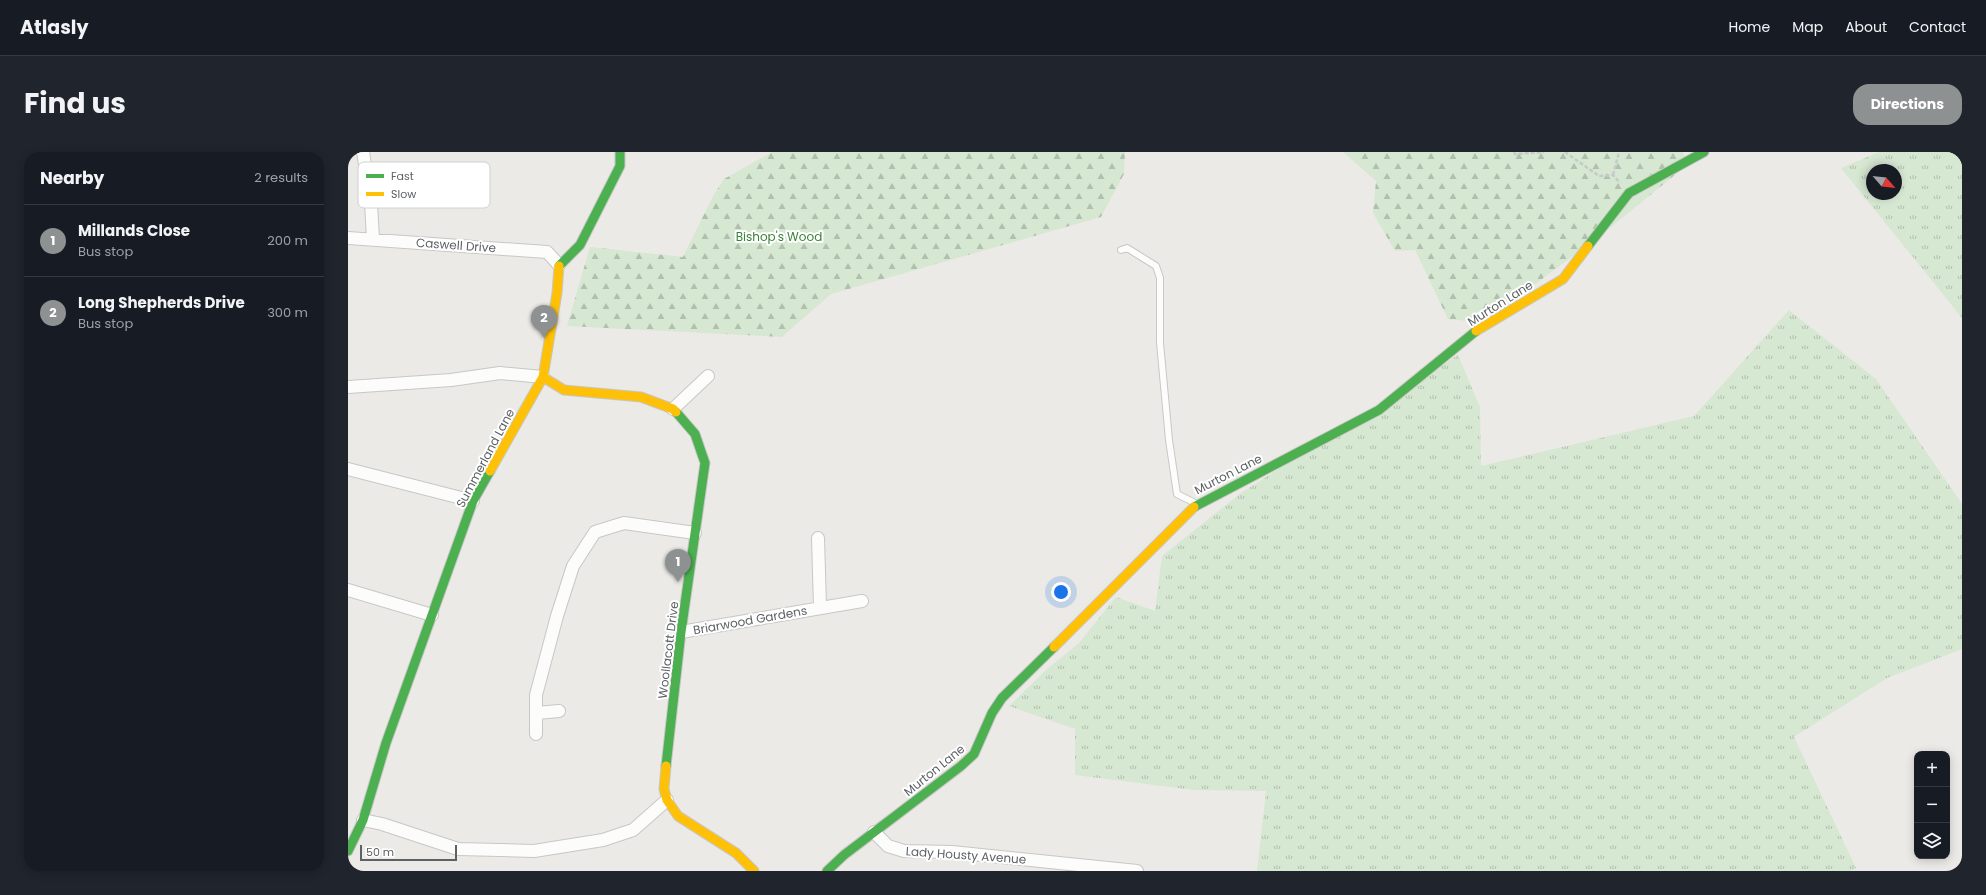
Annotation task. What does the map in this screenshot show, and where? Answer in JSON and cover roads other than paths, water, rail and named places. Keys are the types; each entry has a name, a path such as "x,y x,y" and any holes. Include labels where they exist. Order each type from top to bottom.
{"street":[{"path":"363,152 365,162"},
{"path":"559,265 580,245 620,166 620,152"},
{"name":"Murton Lane","path":"827,871 844,855 974,754 992,713 1002,698 1197,504 1379,410 1474,332 1563,279 1629,192 1704,152"},
{"path":"371,208 373,239"},
{"name":"Caswell Drive","path":"348,238 547,252 559,265"},
{"name":"Summerland Lane","path":"348,852 362,820 386,743 473,501 543,377 544,355 559,286 559,265"},
{"path":"348,387 451,380 500,373 543,377"},
{"path":"673,409 708,376"},
{"name":"Woollacott Drive","path":"543,377 564,390 582,393 641,397 673,409 695,434 705,463 681,632 664,789 667,800"},
{"path":"348,469 473,501"},
{"path":"536,734 536,696 573,566 595,532 624,523 695,533"},
{"name":"Briarwood Gardens","path":"818,538 820,607"},
{"path":"348,590 432,615"},
{"name":"Briarwood Gardens","path":"681,632 862,601"},
{"path":"537,713 559,711"},
{"path":"362,820 382,824 458,848 534,851 603,840 633,830 667,800 678,816 736,853 754,871"},
{"name":"Lady Housty Avenue","path":"874,832 888,846 904,851 952,852 1137,871"}],"lane":[{"path":"1121,250 1127,248 1156,266 1160,278 1160,343 1169,440 1177,494 1197,504"}],"place":[{"name":"Long Shepherds Drive","path":"544,338"},
{"name":"Millands Close","path":"678,582"}],"park label":[{"name":"Bishop's Wood","path":"779,236"}]}
